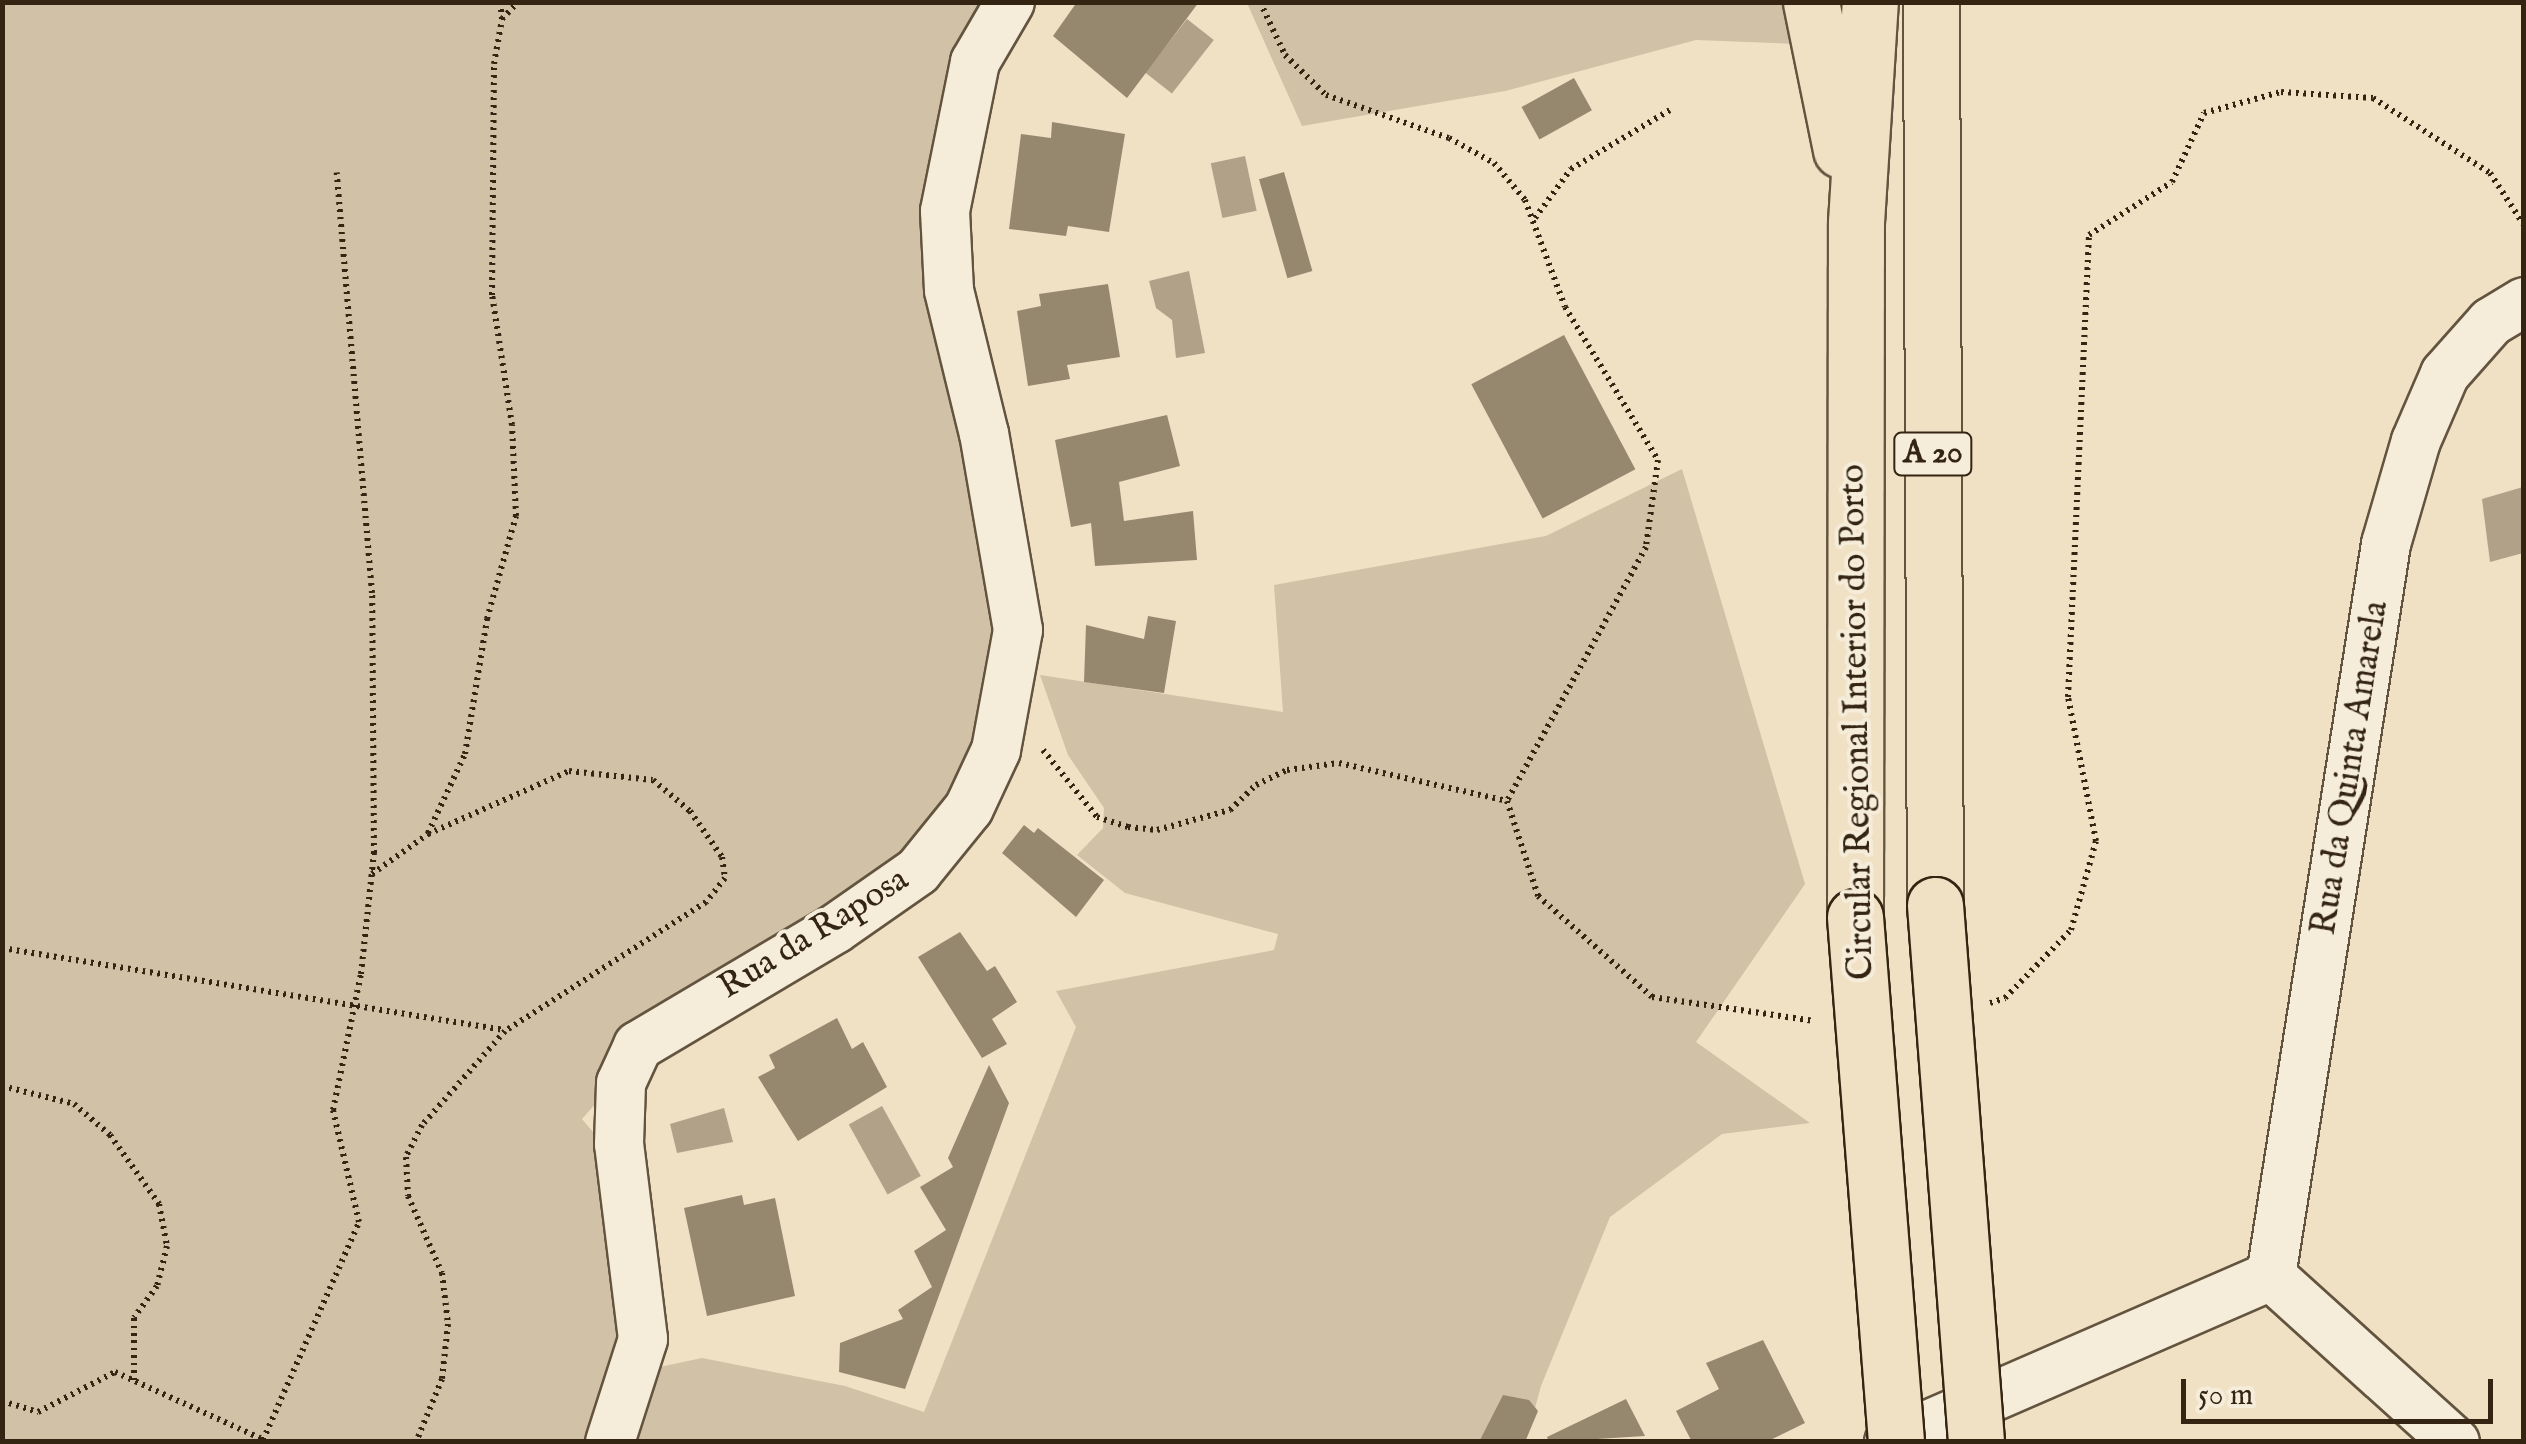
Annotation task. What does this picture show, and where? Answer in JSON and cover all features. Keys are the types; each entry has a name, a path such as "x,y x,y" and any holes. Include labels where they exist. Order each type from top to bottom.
{"highway":[{"path":"1811,2 1856,222"},
{"name":"Circular Regional Interior do Porto","path":"1870,2 1856,222 1855,916 1896,1442"},
{"name":"Circular Regional Interior do Porto","path":"1932,2 1934,905 1976,1442"}],"street":[{"name":"Rua da Raposa","path":"610,1442 642,1339 619,1144 621,1083 638,1046 835,929 918,871 969,808 996,750 1011,685 1018,630 949,290 946,210 975,62 1010,2"},
{"name":"Rua da Quinta Amarela","path":"2271,1276 2386,544 2416,441 2445,374 2491,322 2524,302"},
{"path":"1888,1442 2271,1276 2455,1442"}],"path":[{"path":"428,834 465,754 488,619 516,516 512,424 492,295 494,64 502,19 500,2"},
{"path":"502,19 518,2"},
{"path":"1260,2 1302,77 1355,110 1471,148 1494,163 1534,220 1570,169 1670,110"},
{"path":"2,1401 38,1412 115,1372 264,1441 359,1222 332,1110 354,1006 372,874 372,593 337,172"},
{"path":"1011,685 1047,757 1097,816 1128,827 1157,830 1230,810 1256,786 1286,770 1340,763 1507,800"},
{"path":"372,874 428,834 570,771 652,780 690,811 722,857 725,878 706,902 505,1030 422,1125 406,1157 408,1196 442,1274 448,1324 442,1379 416,1442"},
{"path":"2,948 505,1030"},
{"path":"2,1086 74,1104 110,1135 159,1204 168,1246 157,1286 134,1318 134,1380"}],"shaded area":[{"path":"3,3 1011,3 942,152 1029,640 897,902 683,1005 582,1119 610,1152 641,1371 702,1358 845,1386 924,1412 1076,1027 1056,991 1274,950 1278,934 1125,893 1077,855 1103,828 1104,808 1068,755 1040,675 1283,712 1274,585 1546,536 1682,469 1805,884 1696,1042 1810,1123 1722,1134 1610,1217 1541,1386 1526,1441 3,1442"},
{"path":"1247,3 1785,3 1796,44 1696,40 1505,91 1302,126"},
{"path":"1187,19 1214,40 1172,94 1145,73"},
{"path":"1245,156 1257,211 1222,218 1211,163"},
{"path":"1189,271 1205,353 1176,358 1172,320 1156,308 1149,281"},
{"path":"2523,487 2523,553 2490,562 2482,499"},
{"path":"882,1106 921,1176 888,1194 849,1124"},
{"path":"724,1108 733,1142 677,1153 670,1124"}],"building":[{"path":"1077,2 1199,2 1127,98 1053,36"},
{"path":"1574,78 1592,110 1539,139 1522,107"},
{"path":"1052,122 1125,134 1109,232 1068,226 1066,236 1009,229 1021,134 1051,138"},
{"path":"1284,172 1312,271 1287,278 1259,179"},
{"path":"1108,284 1120,357 1067,365 1070,379 1028,386 1017,311 1041,306 1039,294"},
{"path":"1564,335 1635,469 1543,519 1471,384"},
{"path":"1167,415 1180,466 1119,482 1124,521 1193,511 1197,560 1095,566 1091,523 1071,527 1055,440"},
{"path":"1148,616 1176,621 1164,693 1084,682 1086,625 1144,639"},
{"path":"1024,825 1034,833 1038,828 1104,880 1076,917 1002,853"},
{"path":"960,932 987,971 995,966 1017,1002 992,1019 1007,1044 982,1058 918,957"},
{"path":"837,1018 852,1049 863,1042 887,1087 798,1141 758,1077 775,1068 769,1055"},
{"path":"989,1065 1009,1103 905,1389 839,1372 840,1343 903,1319 898,1310 932,1287 914,1251 946,1230 920,1187 953,1167 948,1158"},
{"path":"742,1195 744,1205 775,1198 795,1296 707,1316 684,1208"},
{"path":"1763,1340 1805,1423 1766,1442 1692,1442 1676,1411 1719,1389 1706,1363"},
{"path":"1503,1395 1529,1400 1538,1411 1525,1442 1479,1442"},
{"path":"1626,1399 1645,1436 1549,1442 1547,1437"}]}
